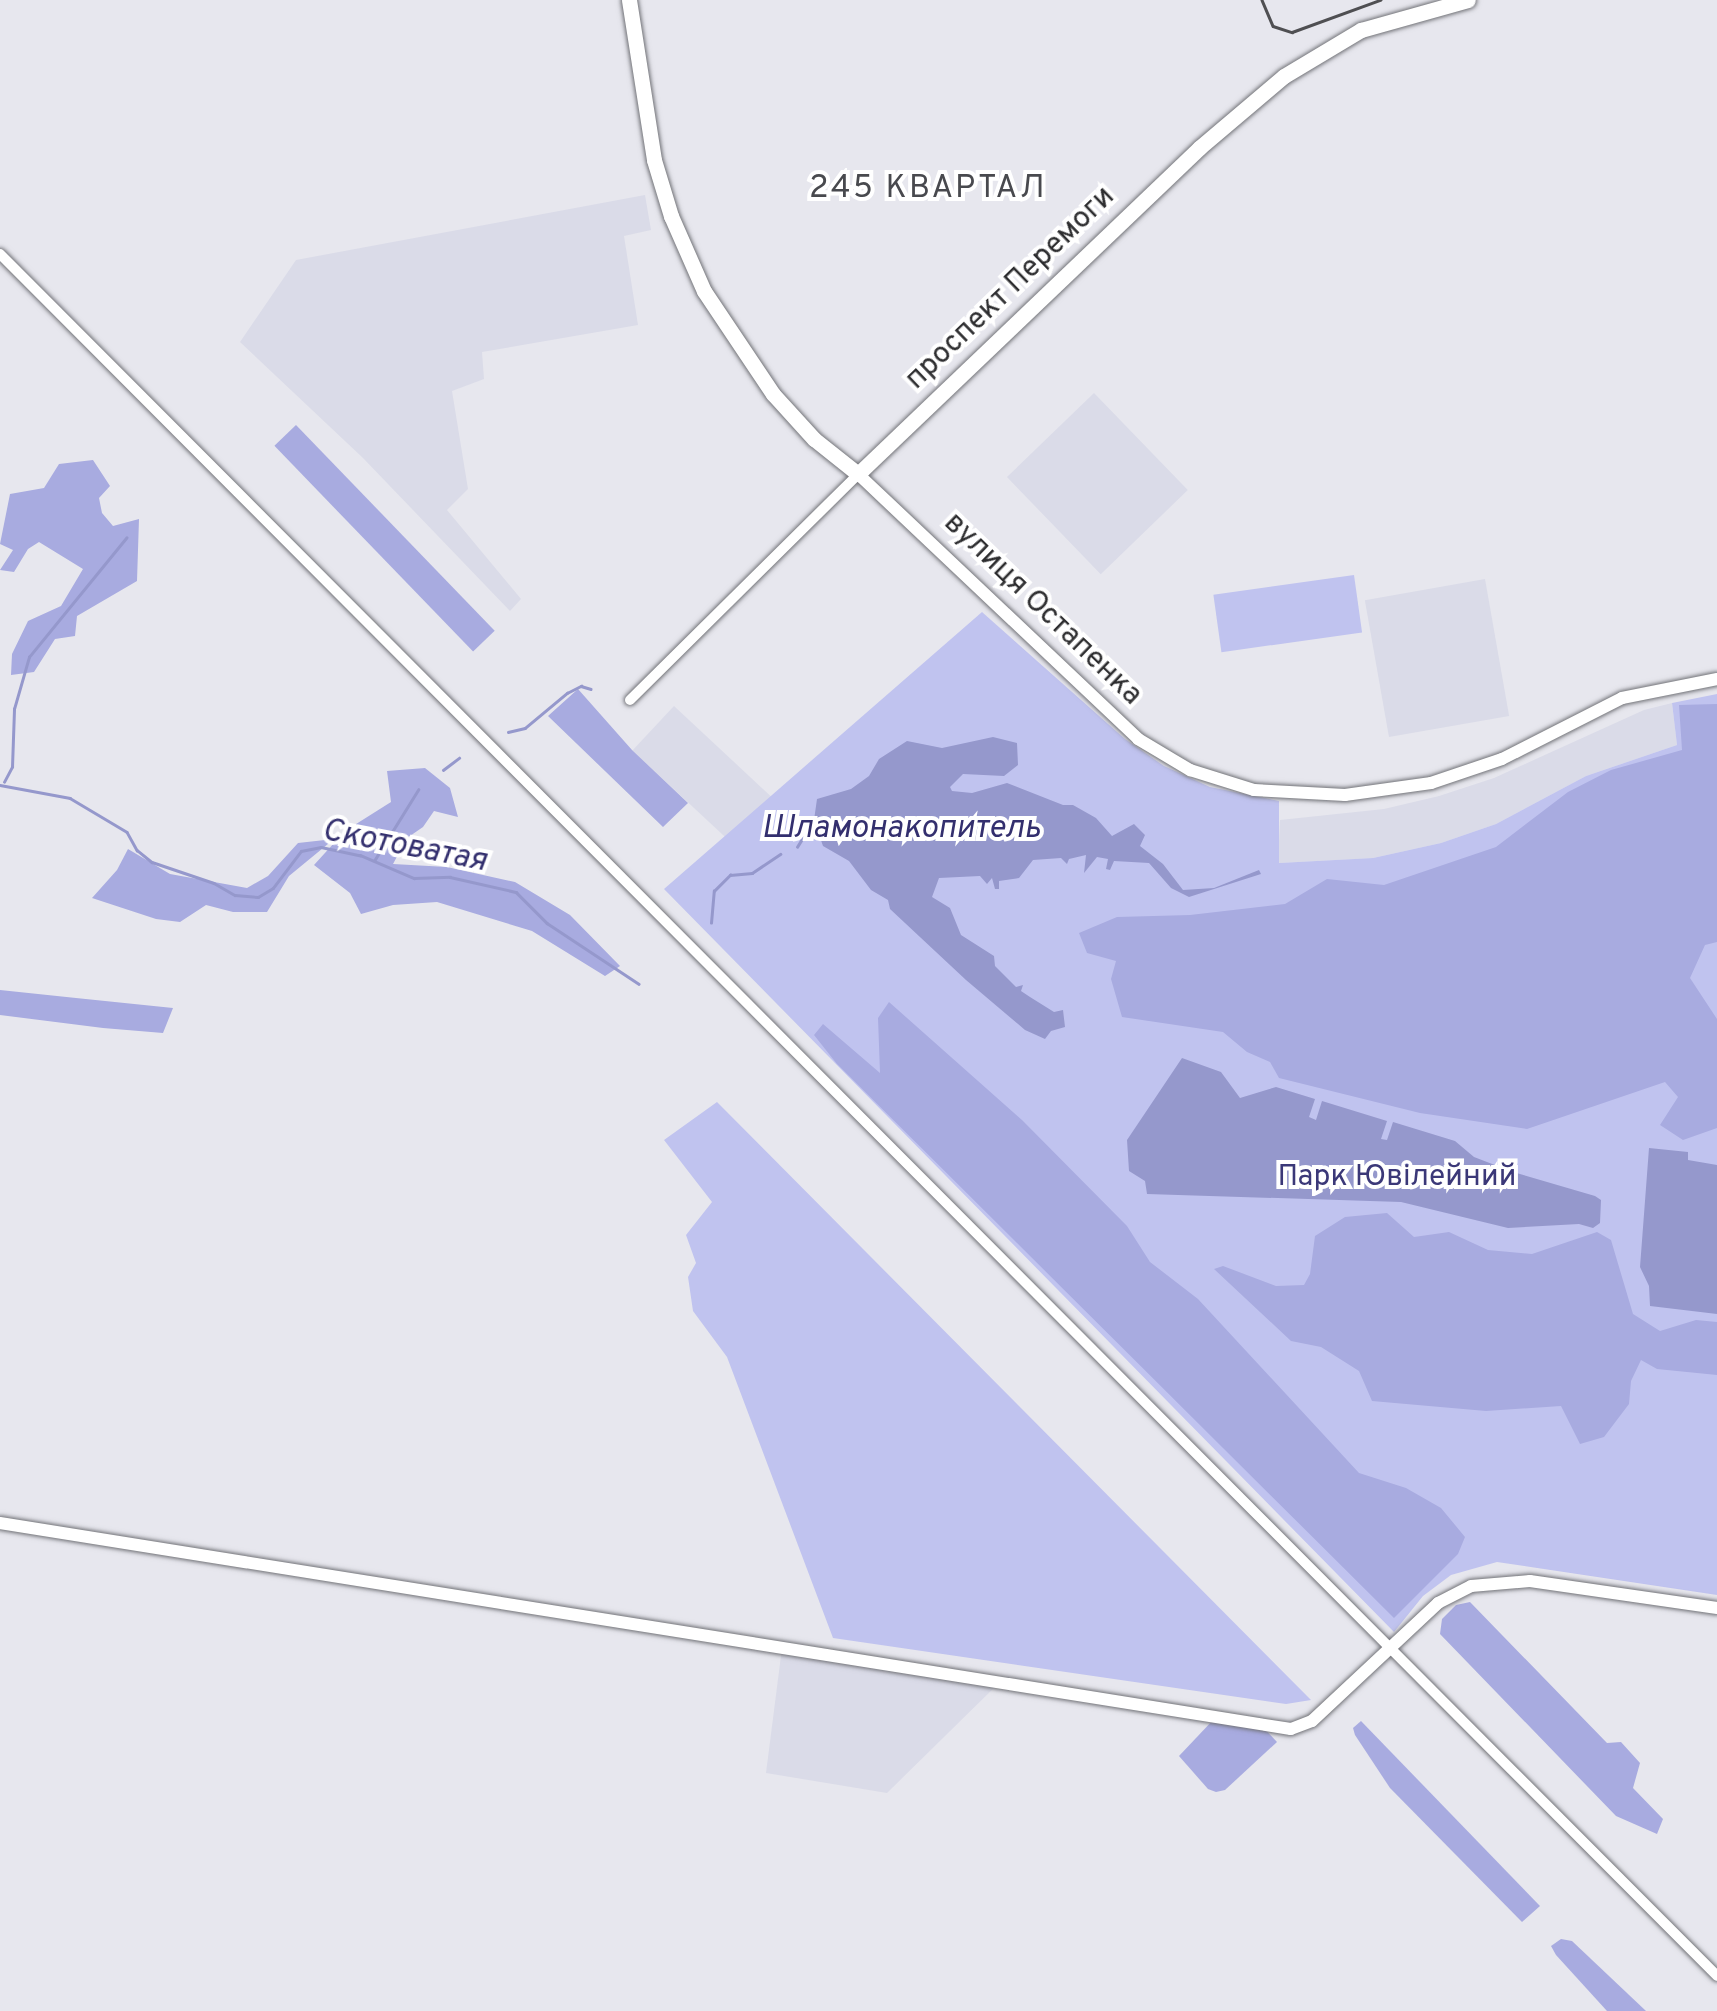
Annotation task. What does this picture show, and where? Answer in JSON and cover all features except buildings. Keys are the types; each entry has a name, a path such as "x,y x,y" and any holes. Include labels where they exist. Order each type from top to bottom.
{"main road":[{"name":"вулиця Остапенка","path":"629,0 654,160 671,216 704,291 773,394 814,439 858,474"},
{"name":"проспект Перемоги","path":"858,474 1185,161 1284,76 1361,30 1468,0"}],"street":[{"path":"0,254 1717,1976"},
{"name":"вулиця Остапенка","path":"858,474 1138,740 1190,770 1254,790 1344,794 1431,783 1502,759 1622,698 1717,680"},
{"name":"проспект Перемоги","path":"630,700 858,474"},
{"path":"0,1523 1291,1728 1312,1721 1438,1602 1471,1586 1519,1580 1717,1608"}],"shaded area":[{"path":"645,195 651,230 624,236 638,325 482,352 484,379 452,391 468,489 447,510 521,599 510,611 363,458 240,342 296,260"},
{"path":"1094,393 1188,490 1101,574 1007,477"},
{"path":"296,425 495,631 473,652 274,446"},
{"path":"93,460 110,486 99,498 102,513 113,526 139,519 137,581 77,616 75,636 55,639 34,672 11,675 12,654 28,621 61,606 83,569 39,542 28,549 14,572 0,570 13,550 0,544 10,494 44,488 59,464"},
{"path":"1485,579 1509,716 1389,737 1365,600"},
{"path":"578,689 632,750 688,803 663,827 548,716"},
{"path":"1672,703 1677,745 1586,776 1496,824 1441,843 1373,858 1278,863 1280,820 1384,809 1439,796 1494,778 1644,710"},
{"path":"1717,704 1717,942 1705,945 1690,978 1717,1019 1717,1128 1683,1140 1660,1125 1678,1097 1665,1082 1527,1129 1420,1113 1279,1078 1270,1062 1247,1052 1223,1032 1122,1017 1111,979 1116,961 1087,953 1079,933 1117,917 1190,915 1285,904 1327,879 1384,885 1496,847 1568,792 1611,770 1682,750 1679,705"},
{"path":"674,706 773,799 732,843 632,751"},
{"path":"425,768 450,788 458,817 434,811 423,827 407,838 393,864 447,867 515,882 570,915 620,966 605,976 532,931 437,902 393,905 361,914 350,893 314,865 345,831 391,802 387,771"},
{"path":"334,839 289,876 267,912 233,912 206,905 180,922 156,919 92,898 117,870 128,849 170,874 247,888 268,876 298,843"},
{"path":"0,990 173,1008 163,1033 103,1028 0,1015"},
{"path":"889,1002 1022,1120 1127,1226 1150,1262 1198,1299 1359,1473 1406,1488 1441,1508 1465,1537 1458,1554 1394,1618 837,1064 814,1035 823,1024 880,1073 878,1018"},
{"path":"1387,1213 1414,1237 1449,1232 1488,1250 1532,1254 1597,1232 1611,1240 1633,1314 1660,1331 1696,1320 1717,1322 1717,1375 1657,1369 1641,1360 1631,1381 1629,1404 1604,1437 1580,1444 1561,1406 1486,1411 1372,1401 1359,1371 1321,1347 1291,1341 1214,1269 1223,1266 1276,1286 1304,1285 1310,1274 1315,1236 1345,1217"},
{"path":"1470,1602 1607,1743 1621,1742 1640,1763 1633,1788 1663,1819 1657,1834 1616,1816 1440,1634 1442,1619 1456,1605"},
{"path":"782,1648 1001,1681 887,1793 766,1773"},
{"path":"1214,1719 1262,1726 1277,1742 1225,1790 1216,1792 1208,1789 1179,1756"},
{"path":"1361,1721 1540,1906 1522,1922 1390,1788 1355,1735 1353,1728"},
{"path":"1561,1939 1572,1941 1646,2011 1607,2011 1556,1955 1551,1946"}],"green space":[{"path":"1354,575 1362,632 1221,652 1213,595"},
{"name":"Парк Ювілейний","path":"982,612 1125,739 1164,766 1210,787 1279,801 1279,863 1373,858 1441,843 1496,824 1586,776 1677,745 1672,703 1717,694 1717,1595 1497,1562 1451,1575 1423,1596 1394,1632 664,889"},
{"path":"717,1102 1311,1700 1286,1704 833,1638 727,1357 693,1311 688,1277 696,1263 686,1235 712,1202 664,1140"}],"water":[{"name":"Шламонакопитель","path":"993,737 1017,743 1018,765 1004,776 963,774 950,787 952,791 972,793 1007,783 1063,805 1073,805 1096,818 1112,836 1134,824 1145,835 1140,846 1163,864 1183,890 1214,888 1259,870 1261,874 1189,897 1171,888 1149,863 1114,861 1110,870 1106,869 1108,859 1097,857 1084,873 1086,855 1069,859 1067,864 1061,858 1033,860 1019,878 999,881 999,889 995,889 992,878 987,884 980,876 939,878 932,897 950,908 961,935 994,956 995,966 1016,987 1023,985 1021,991 1054,1012 1063,1010 1065,1027 1051,1031 1045,1039 1025,1030 966,980 890,909 888,900 871,890 849,861 823,846 814,820 817,799 851,789 869,776 879,759 907,741 942,748"},
{"path":"1182,1058 1221,1072 1240,1098 1276,1087 1315,1099 1309,1117 1316,1120 1322,1101 1387,1121 1381,1139 1387,1140 1393,1122 1455,1141 1474,1157 1513,1172 1595,1196 1601,1200 1600,1223 1593,1228 1579,1224 1508,1228 1401,1202 1147,1194 1145,1181 1129,1171 1127,1140"},
{"path":"1649,1148 1688,1152 1688,1160 1717,1165 1717,1314 1650,1306 1649,1286 1640,1267"}],"waterway":[{"path":"4,782 12,767 14,709 29,657 126,538"},
{"path":"508,732 525,728 567,693 581,686 591,689"},
{"path":"443,770 459,758"},
{"name":"Скотоватая","path":"0,785 70,798 127,832 137,850 152,862 214,883 235,895 258,897 273,888 301,851 321,847 360,855 414,878 450,877 516,892 547,923 639,984"},
{"path":"374,861 418,790"},
{"path":"797,847 814,820"},
{"path":"711,923 714,891 730,875 752,873 780,854"}],"tram line":[{"path":"1262,0 1273,26 1292,32 1380,0"}],"district":[{"name":"245 КВАРТАЛ","path":"928,189"}]}
